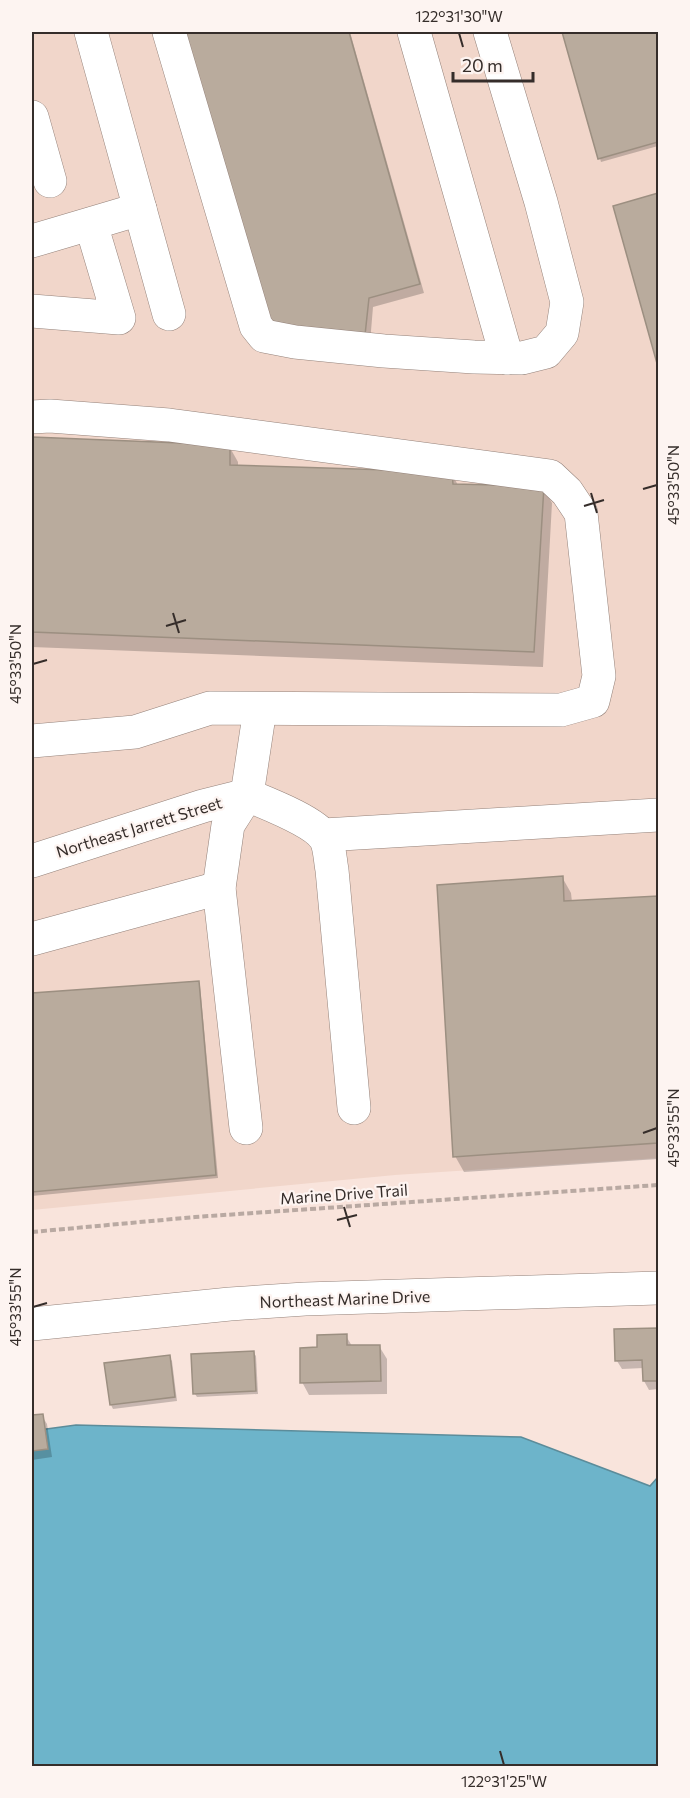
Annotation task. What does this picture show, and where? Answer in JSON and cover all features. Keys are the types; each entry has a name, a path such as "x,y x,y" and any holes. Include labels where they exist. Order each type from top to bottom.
{"main road":[{"path":"91,32 169,314"},
{"path":"169,32 256,326 264,336 295,342 384,351 522,358 546,352 562,333 567,302 541,202 490,32"},
{"path":"414,32 507,358"},
{"path":"32,117 50,181"},
{"path":"32,241 140,208"},
{"path":"32,311 119,318 91,224"},
{"path":"32,417 50,416 169,425 550,476 567,492 581,513 599,675 593,701 561,710 210,708 135,732 32,741"},
{"path":"246,1128 226,939 219,905 219,888 228,825 247,795 260,709"},
{"path":"247,795 295,816 324,836 328,844 354,1108"},
{"name":"Northeast Jarrett Street","path":"32,861 202,806 247,795"},
{"path":"324,836 658,815"},
{"path":"32,939 219,888"},
{"name":"Northeast Marine Drive","path":"32,1324 219,1305 294,1300 658,1287"}],"path":[{"name":"Marine Drive Trail","path":"32,1232 207,1216 658,1185"}],"shaded area":[{"path":"32,32 658,32 658,1158 395,1175 32,1210"}],"water":[{"path":"76,1425 521,1437 650,1486 658,1477 658,1766 32,1766 32,1431"}],"building":[{"path":"185,32 349,32 420,284 369,298 365,335 267,327"},
{"path":"562,32 658,32 658,142 598,159"},
{"path":"658,193 658,367 613,206"},
{"path":"32,437 230,445 230,465 452,472 453,484 544,486 534,652 32,632"},
{"path":"563,876 564,901 658,896 658,1143 453,1157 437,885"},
{"path":"199,981 216,1175 32,1192 32,993"},
{"path":"658,1328 658,1381 643,1381 642,1360 615,1361 614,1329"},
{"path":"347,1334 347,1345 380,1345 381,1381 300,1383 300,1348 317,1347 317,1335"},
{"path":"254,1351 256,1391 193,1394 191,1354"},
{"path":"170,1355 175,1397 110,1405 104,1363"},
{"path":"43,1414 48,1449 32,1451 32,1415"}]}
